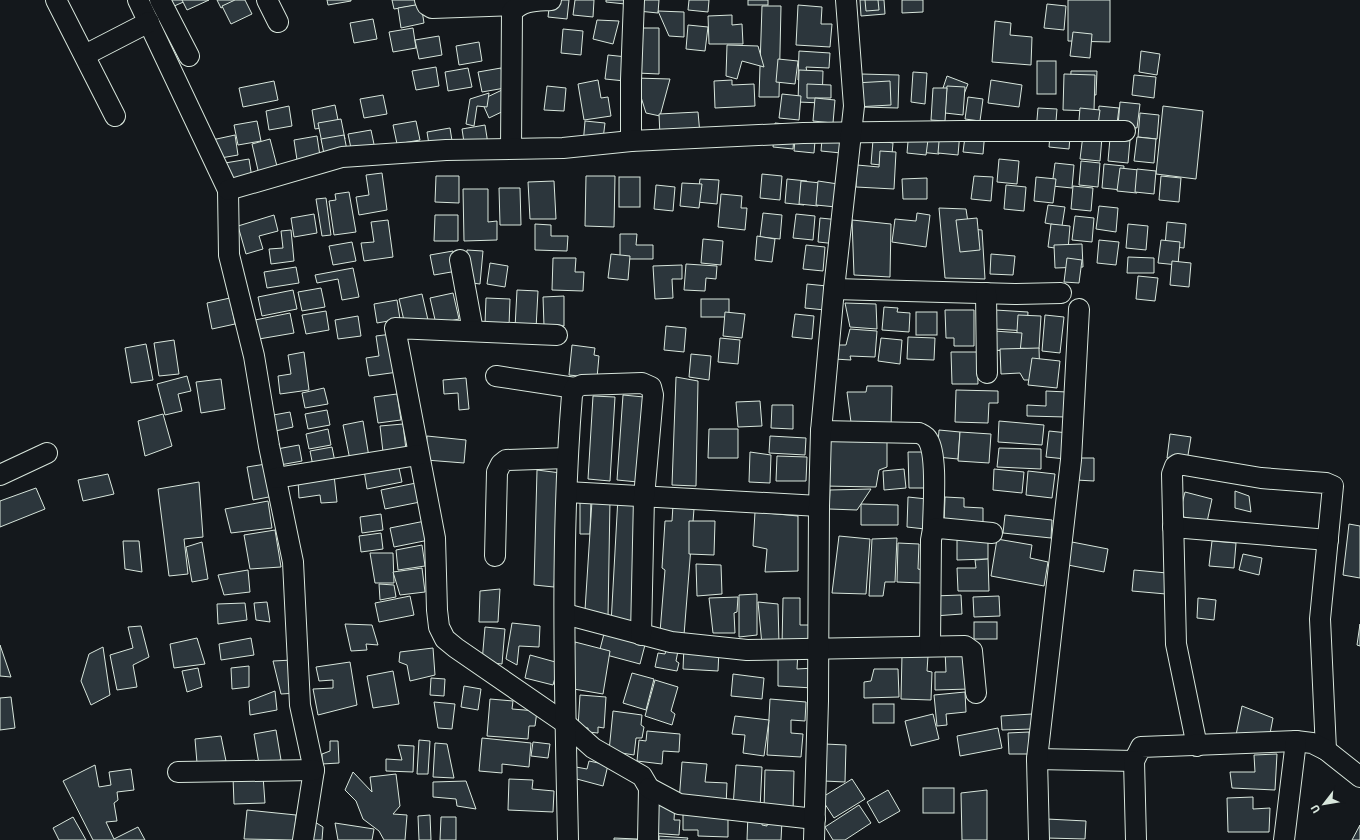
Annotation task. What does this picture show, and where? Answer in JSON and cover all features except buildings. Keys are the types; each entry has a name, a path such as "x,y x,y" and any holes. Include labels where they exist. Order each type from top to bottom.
{"street":[{"path":"56,0 115,116"},
{"path":"138,0 228,190 229,255 254,356 293,562 300,706 314,770 303,840"},
{"path":"160,0 189,56"},
{"path":"267,0 278,22"},
{"path":"425,0 427,5 432,8 518,5 526,2 551,0"},
{"path":"631,141 631,80 634,0"},
{"path":"814,840 819,648 819,506 821,431 834,289 854,106 846,0"},
{"path":"511,148 512,12 518,5"},
{"path":"84,55 149,22"},
{"path":"228,190 342,157 446,150 562,148 631,141 852,132 1125,131"},
{"path":"460,260 473,330"},
{"path":"834,289 986,293 1061,293"},
{"path":"986,293 987,373"},
{"path":"1039,840 1037,759 1071,460 1079,309"},
{"path":"557,334 394,328 434,538 439,627 445,639 565,723 593,748 642,776 649,788 648,840"},
{"path":"496,376 575,388 590,384 642,383 650,386 653,396 644,497 641,634"},
{"path":"568,840 565,723 567,458 572,395 575,388"},
{"path":"821,431 919,433 925,436 929,441 933,457 932,529 930,540 930,646"},
{"path":"0,474 47,453"},
{"path":"276,478 418,455"},
{"path":"495,556 496,472 500,464 506,460 567,458"},
{"path":"1197,746 1176,644 1172,474 1175,466 1178,464 1261,478 1331,484 1333,490 1320,619 1326,750"},
{"path":"567,492 819,506"},
{"path":"1173,527 1328,540"},
{"path":"932,529 939,528 992,533"},
{"path":"565,614 671,642 747,650 965,646 970,648 972,651 976,693"},
{"path":"1284,840 1296,741"},
{"path":"1136,840 1134,761 1140,747 1197,746 1224,742 1296,741 1312,743 1326,750 1360,777"},
{"path":"1037,759 1134,761"},
{"path":"178,772 314,770"},
{"path":"649,788 679,804 815,819"}]}
